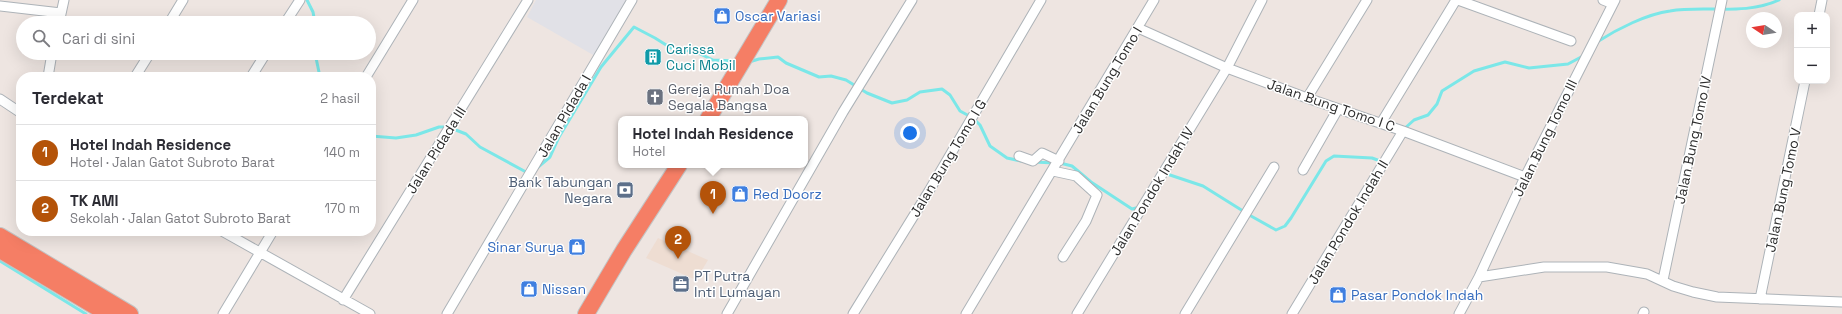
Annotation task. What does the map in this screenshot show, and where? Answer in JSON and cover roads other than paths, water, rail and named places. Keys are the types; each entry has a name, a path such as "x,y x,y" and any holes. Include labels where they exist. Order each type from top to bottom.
{"highway":[{"path":"710,116 780,0"},
{"path":"586,314 624,250 677,168"},
{"path":"0,236 130,314"},
{"path":"0,250 108,314"}],"street":[{"path":"60,16 64,0"},
{"path":"173,16 183,0"},
{"path":"290,16 300,0"},
{"path":"369,72 413,0"},
{"name":"Jalan Pidada III","path":"343,300 528,0"},
{"name":"Jalan Pidada I","path":"447,314 632,0"},
{"path":"727,314 843,112 912,0"},
{"name":"Jalan Bung Tomo I G","path":"853,314 933,184 1041,0"},
{"name":"Jalan Bung Tomo I","path":"966,314 1154,0"},
{"name":"Jalan Pondok Indah IV","path":"1077,314 1227,68 1262,0"},
{"path":"1307,98 1367,0"},
{"path":"1381,123 1457,0 1571,41"},
{"path":"1603,0 1614,2"},
{"name":"Jalan Bung Tomo IV","path":"1663,280 1722,0"},
{"path":"1820,12 1822,0"},
{"name":"Jalan Bung Tomo III","path":"1459,314 1479,277 1525,177 1614,2"},
{"path":"0,6 61,13"},
{"name":"Jalan Bung Tomo I C","path":"1138,28 1227,68 1307,98 1403,131 1525,177"},
{"path":"49,72 51,60"},
{"path":"138,72 146,60"},
{"path":"254,72 262,60"},
{"name":"Jalan Bung Tomo V","path":"1760,298 1805,84"},
{"path":"0,99 16,110"},
{"path":"1303,170 1338,108"},
{"name":"Jalan Pondok Indah II","path":"1292,314 1403,131"},
{"path":"1019,156 1033,161 1042,153 1059,161"},
{"path":"1185,314 1195,295 1274,167"},
{"path":"1053,171 1076,176 1097,195 1086,221 1063,257"},
{"path":"231,236 370,314"},
{"path":"223,314 270,236"},
{"path":"1479,277 1544,267 1577,266 1630,270 1663,280 1673,286 1717,297 1842,302"}],"waterway":[{"path":"307,0 314,16"},
{"path":"1597,42 1632,23 1652,15 1683,9 1753,8 1779,0"},
{"path":"537,168 550,157 559,137 601,67 634,27 671,48 696,52 713,60 736,61"},
{"path":"1404,129 1414,120 1428,115 1437,104 1442,91 1474,71 1505,62 1529,68 1568,64 1583,56"},
{"path":"749,62 759,59 778,57 786,63 819,77 831,76 846,80 867,93 892,103 907,100 920,92 942,89 950,95 960,111 973,118 980,125 990,146 1007,158 1021,161"},
{"path":"316,60 319,72"},
{"path":"376,136 396,138 416,135 439,127 448,127 466,134 480,147 528,172"},
{"path":"1164,173 1203,186 1276,230 1285,226 1291,218 1326,161 1334,156 1372,158 1383,162"},
{"path":"1034,162 1055,163"},
{"path":"1060,163 1072,166 1091,182 1132,209 1140,207"},
{"path":"0,261 86,314"}],"place":[{"name":"Oscar Variasi","path":"722,16"},
{"name":"Carissa Cuci Mobil","path":"653,57"},
{"name":"Gereja Rumah Doa Segala Bangsa","path":"655,97"},
{"name":"Bank Tabungan Negara","path":"625,190"},
{"name":"Red Doorz","path":"740,194"},
{"name":"Hotel Indah Residence","path":"713,214"},
{"name":"Sinar Surya","path":"577,247"},
{"name":"TK AMI","path":"678,259"},
{"name":"PT Putra Inti Lumayan","path":"681,284"},
{"name":"Nissan","path":"529,289"},
{"name":"Pasar Pondok Indah","path":"1338,295"}]}
